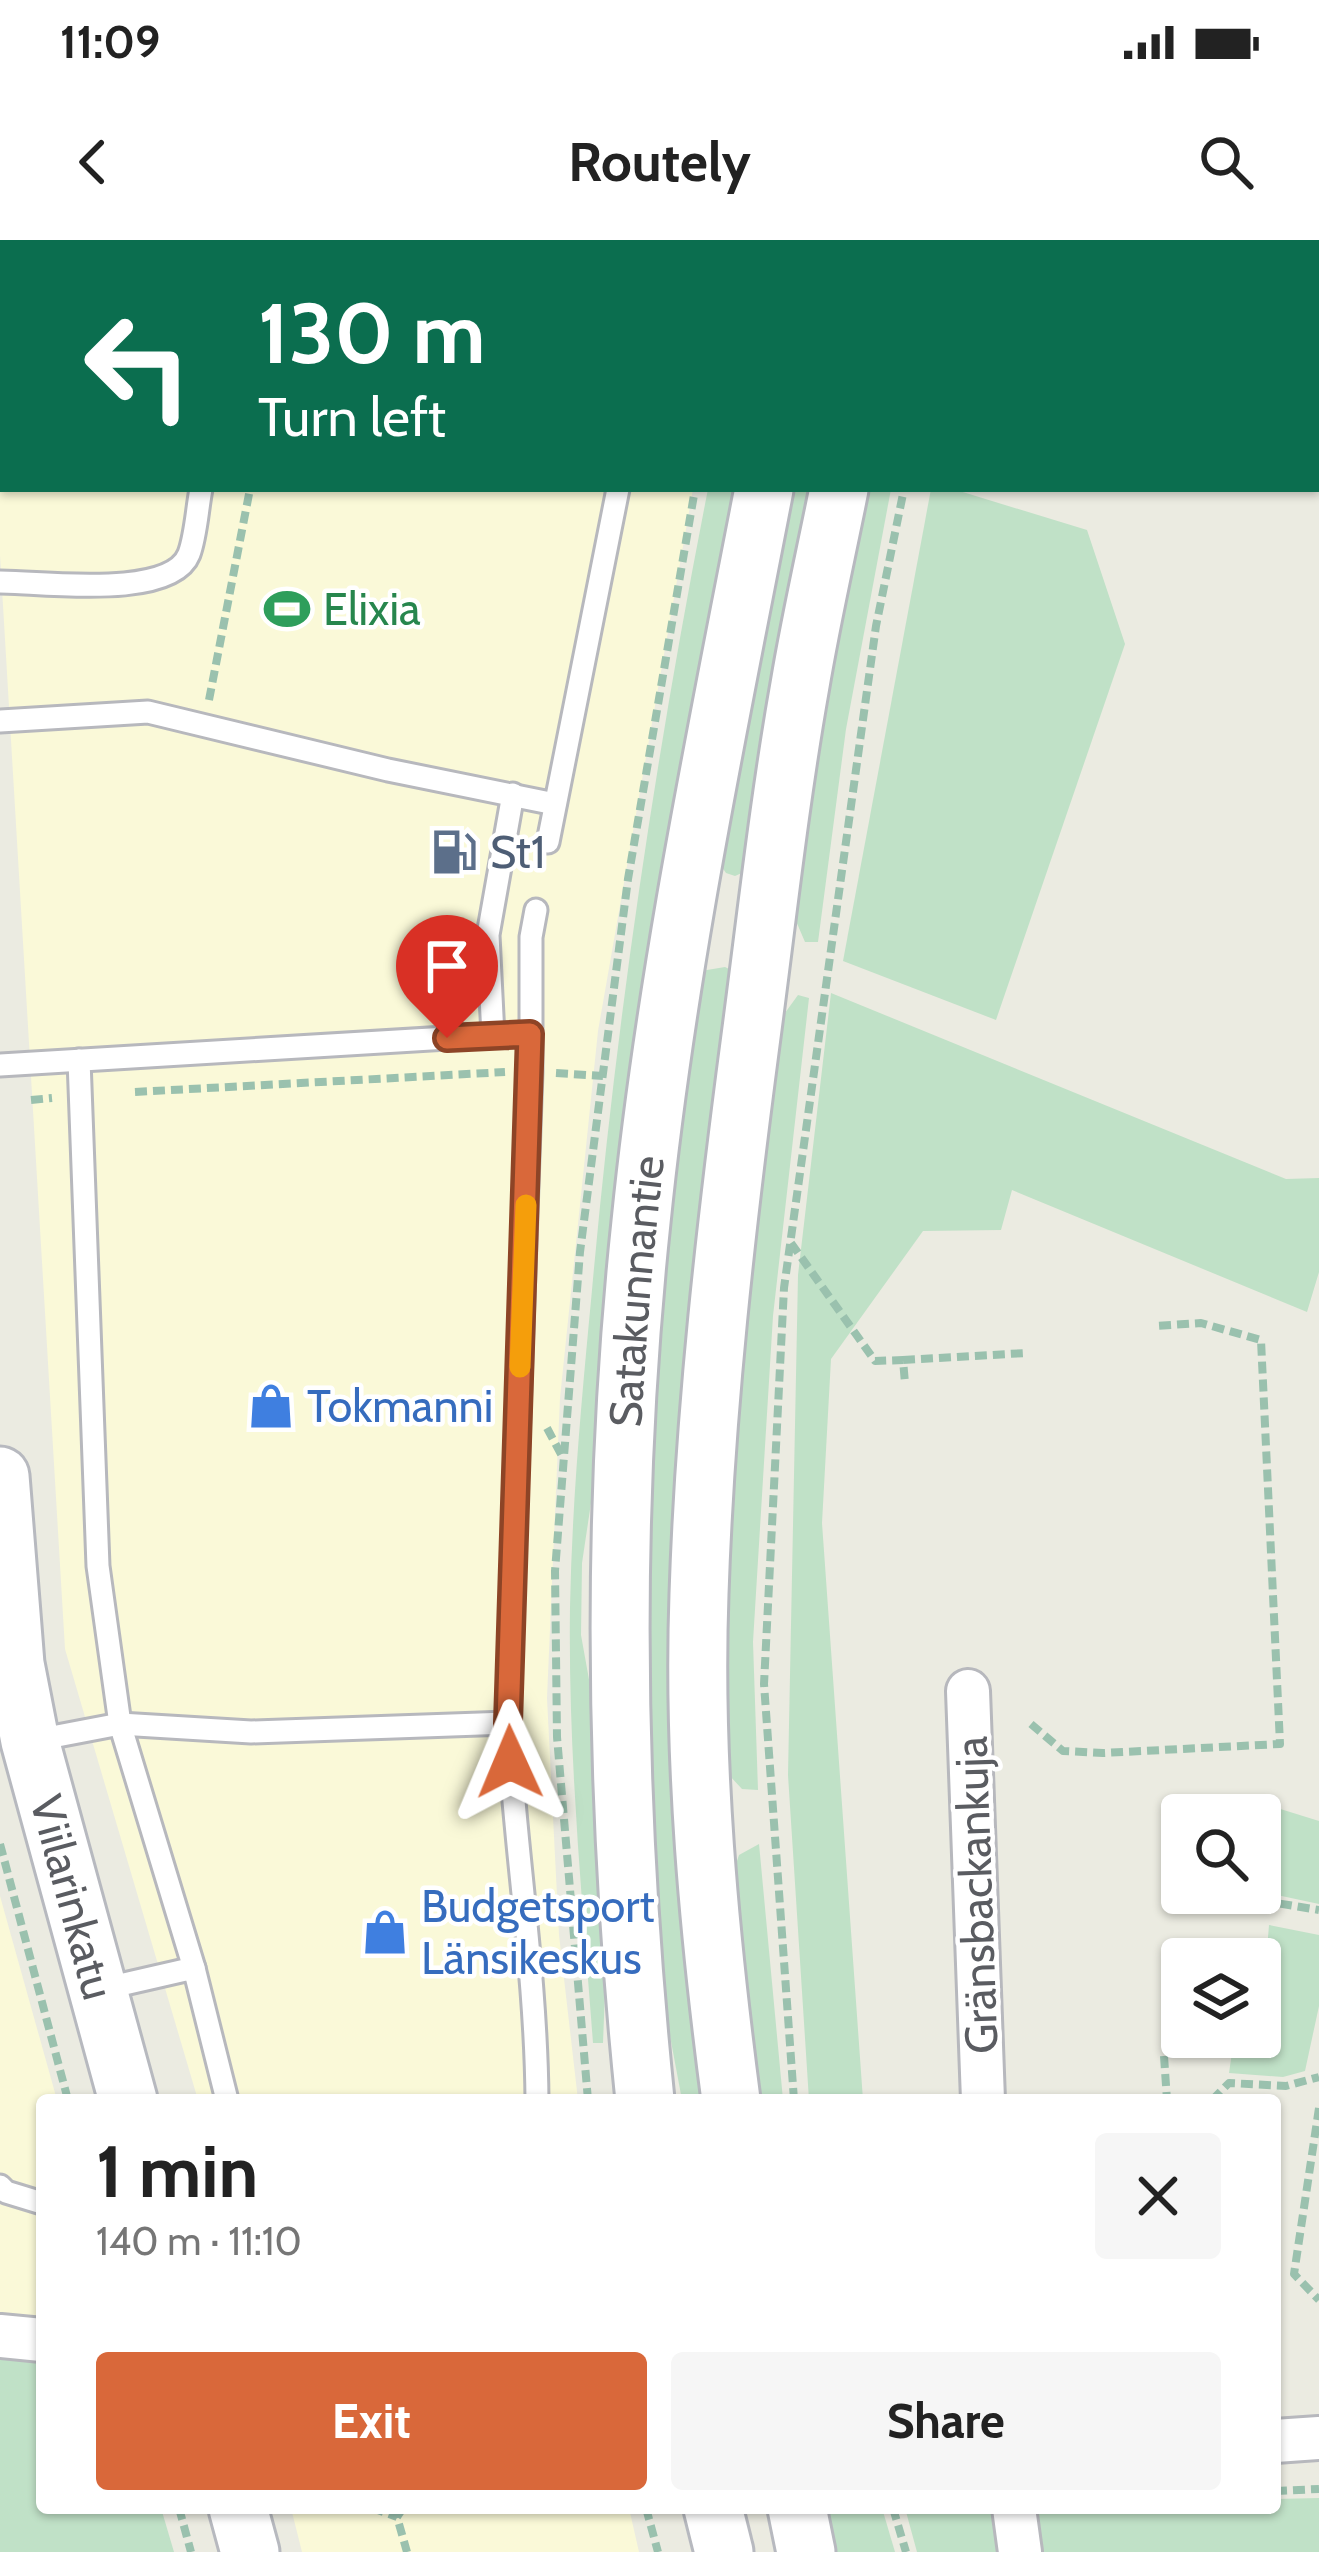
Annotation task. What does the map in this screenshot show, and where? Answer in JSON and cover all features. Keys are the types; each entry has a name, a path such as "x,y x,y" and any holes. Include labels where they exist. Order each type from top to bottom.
{"main road":[{"name":"Satakunnantie","path":"645,2094 620,1780 618,1593 626,1421 641,1222 679,940 763,492"},
{"name":"Satakunnantie","path":"730,2094 700,1777 699,1597 709,1419 728,1212 765,932 800,685 838,492"},
{"name":"Viilarinkatu","path":"0,1476 15,1664 30,1742 126,2094"},
{"path":"240,2514 250,2552"},
{"path":"714,2514 724,2552"},
{"path":"797,2514 806,2552"}],"street":[{"name":"Gränsbackankuja","path":"968,1690 983,2094"},
{"path":"0,2336 36,2339"},
{"path":"1281,2441 1319,2438"},
{"path":"1015,2514 1020,2552"}],"lane":[{"path":"0,582 155,581 188,558 200,492"},
{"path":"548,842 617,492"},
{"path":"0,721 148,712 388,770 555,804"},
{"path":"493,1036 488,935 513,794"},
{"path":"536,910 531,937 531,1072 508,1723 512,1802 529,1924 537,2094"},
{"path":"0,1065 530,1034"},
{"path":"79,1060 98,1566 120,1724 194,1968 226,2094"},
{"path":"30,1742 120,1724 251,1732 508,1723"},
{"path":"98,1990 194,1968"},
{"path":"0,2186 36,2201"}],"path":[{"path":"216,668 249,492"},
{"path":"794,2094 764,1684 784,1288 876,626 903,492"},
{"path":"135,1092 475,1072 603,1076"},
{"path":"790,1243 875,1361 1027,1353"},
{"path":"1030,1724 1064,1751 1103,1754 1280,1744 1261,1340 1201,1322 1156,1326"},
{"path":"903,1360 904,1383"},
{"path":"0,1844 66,2094"},
{"path":"1281,1904 1319,1910"},
{"path":"1163,2058 1166,2094"},
{"path":"1218,2094 1229,2083 1286,2086 1319,2078"},
{"path":"1319,2108 1294,2274 1319,2300"},
{"path":"1281,2491 1319,2489"},
{"path":"181,2514 191,2552"},
{"path":"400,2514 407,2552"},
{"path":"648,2514 658,2552"},
{"path":"895,2514 906,2552"}],"shaded area":[{"path":"0,492 692,492 598,1031 560,1398 547,1698 559,1935 577,2094 196,2094 65,1649"},
{"path":"707,492 743,492 582,1563 581,1635 597,1724 606,1966 603,2043 593,2043 571,1716 573,1528 602,1189 626,988 671,688"},
{"path":"787,492 814,492 744,872 726,873 719,863"},
{"path":"863,492 890,492 846,729 818,942 805,942 793,914"},
{"path":"930,492 963,492 1087,530 1125,644 996,1020 843,961"},
{"path":"731,970 707,2094 681,2094 654,1951 641,1595 665,1201 701,971"},
{"path":"831,993 1286,1179 1319,1178 1319,1272 1307,1312 1012,1190 1001,1230 923,1231 831,1359 822,1523 863,2094 809,2094 788,1775 798,1275"},
{"path":"798,995 809,998 773,1316 753,1642 758,1790 742,1789 728,1774 724,1639 744,1316 777,1024"},
{"path":"1281,1809 1319,1821 1319,1904 1281,1896"},
{"path":"759,1844 782,2094 754,2094 731,1879 739,1855"},
{"path":"0,1896 55,2094 36,2094 36,2322 0,2317"},
{"path":"1269,1925 1319,1935 1319,2006 1305,2071 1283,2077 1229,2073 1231,2058 1281,2058 1281,1938 1268,1938"},
{"path":"0,2356 36,2360 36,2514 163,2514 174,2552 0,2552"},
{"path":"1319,2498 1319,2552 917,2552 907,2514 1281,2514 1281,2499"},
{"path":"292,2514 630,2514 639,2552 302,2552"},
{"path":"819,2514 884,2514 895,2552 827,2552"}],"slow traffic":[{"path":"520,1367 526,1205"}],"place":[{"name":"Elixia","path":"287,609"},
{"name":"St1","path":"454,852"},
{"name":"Tokmanni","path":"271,1406"},
{"name":"Budgetsport Länsikeskus","path":"385,1932"}],"route":[{"path":"447,1038 530,1034 510,1762"}]}
